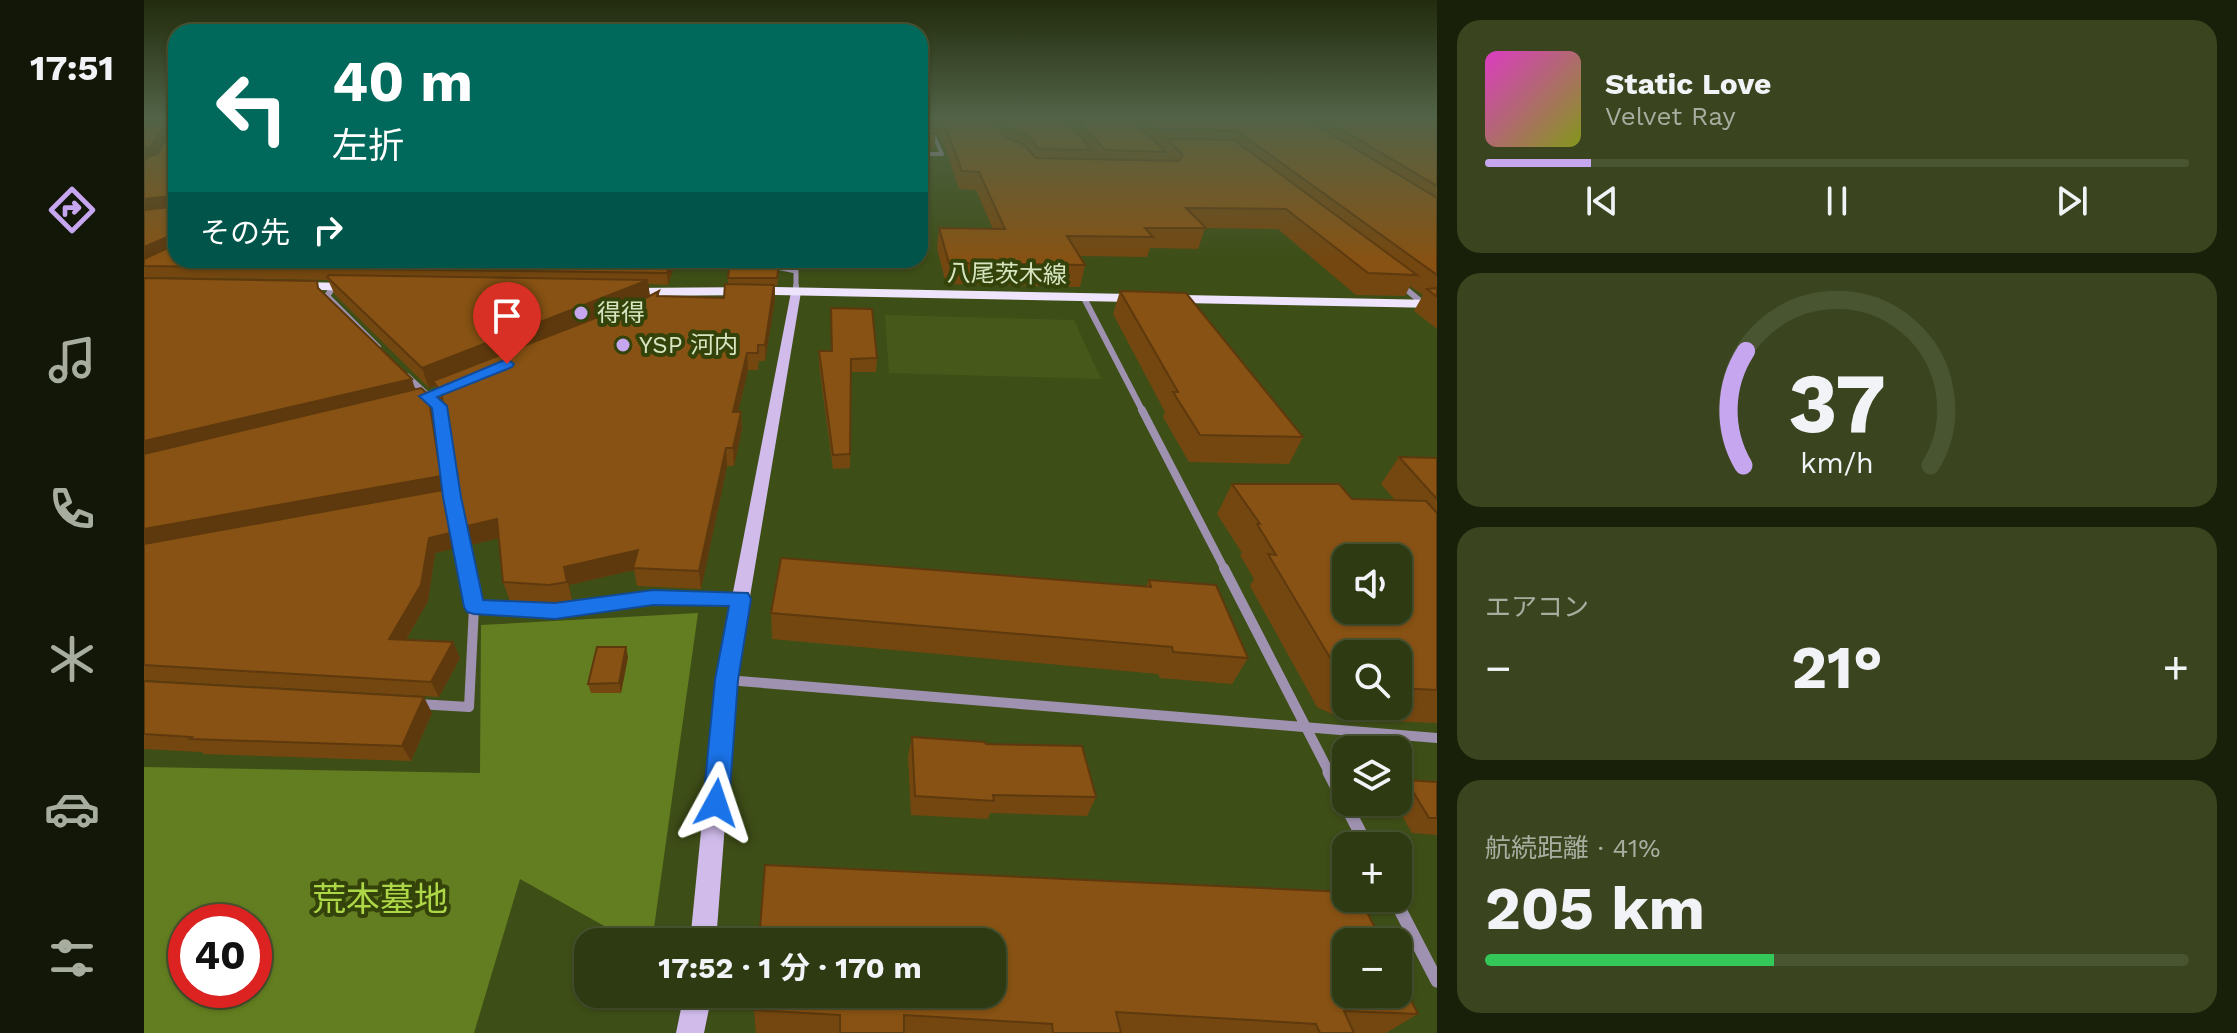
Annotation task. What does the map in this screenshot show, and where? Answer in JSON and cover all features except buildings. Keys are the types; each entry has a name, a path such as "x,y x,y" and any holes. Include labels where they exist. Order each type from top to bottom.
{"main road":[{"path":"270,285 364,287"},
{"name":"八尾茨木線","path":"609,291 1431,304"}],"street":[{"path":"704,928 726,680 796,292 796,271 792,268"},
{"path":"1390,277 1431,304"},
{"path":"334,286 327,296 382,351"},
{"path":"654,302 670,293"},
{"path":"1084,298 1360,832"},
{"path":"404,373 439,406 452,497 474,607 469,707 407,703"},
{"path":"411,399 440,390"},
{"path":"437,500 452,497"},
{"path":"474,607 555,611 653,597 741,599"},
{"path":"726,680 1306,730 1437,738"},
{"path":"1401,912 1437,981"},
{"path":"690,1033 695,1008"}],"shaded area":[{"path":"885,315 1074,320 1101,379 889,373"}],"green space":[{"name":"荒本墓地","path":"698,613 654,928 608,928 520,879 474,1033 144,1033 144,767 480,773 481,625"}],"place":[{"name":"得得","path":"581,313"},
{"name":"YSP 河内","path":"623,345"}],"route":[{"path":"507,364 426,396 439,406 452,497 474,607 555,611 653,597 741,599 726,680 716,803"}]}
